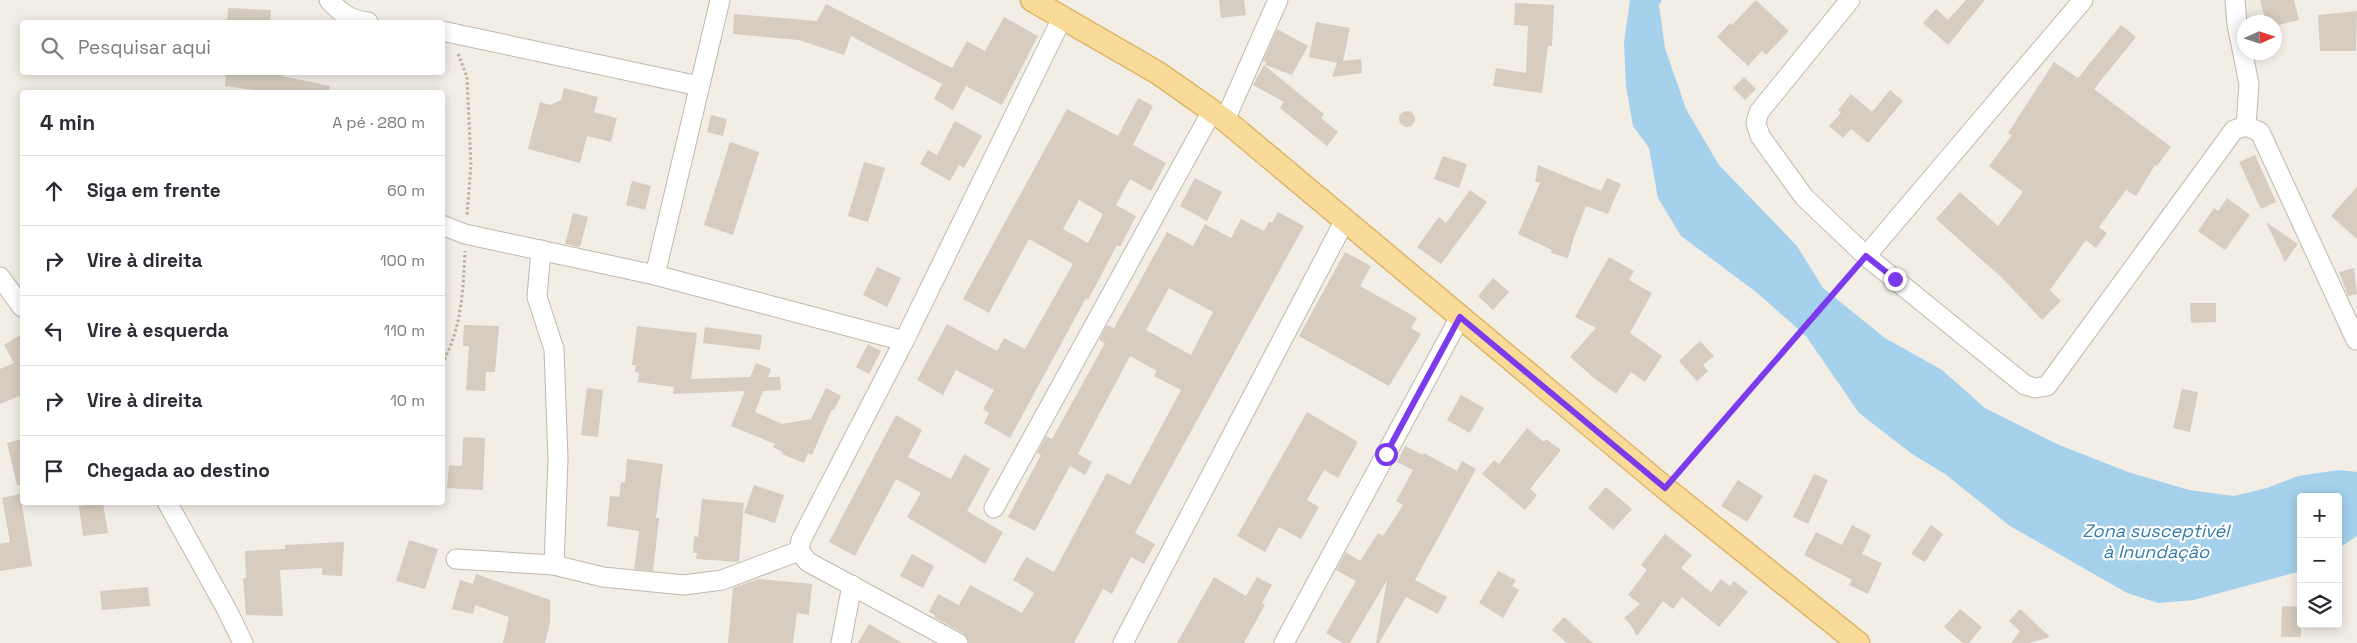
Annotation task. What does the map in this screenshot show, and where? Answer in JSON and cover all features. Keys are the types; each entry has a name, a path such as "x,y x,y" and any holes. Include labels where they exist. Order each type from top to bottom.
{"main road":[{"path":"1032,0 1063,16 1158,73 1218,116 1850,641"}],"street":[{"path":"329,0 340,13 354,20"},
{"path":"655,275 720,0"},
{"path":"994,508 1218,116 1278,0"},
{"path":"1850,0 1759,112 1756,123 1760,136 1804,197 1866,256 2025,385 2035,388 2046,386 2234,130 2246,126 2260,132 2357,340"},
{"path":"1866,256 2083,0"},
{"path":"2235,0 2237,24 2249,84 2246,126"},
{"path":"799,551 802,540 904,341 1063,16"},
{"path":"446,32 526,51 699,86"},
{"path":"1122,643 1345,220"},
{"path":"445,226 466,234 655,275 904,341"},
{"path":"541,250 537,297 554,349 558,460 554,565"},
{"path":"0,277 20,304"},
{"path":"1284,643 1460,317"},
{"path":"169,505 227,610 243,643"},
{"path":"456,560 554,565 603,577 684,585 722,580 799,551"},
{"path":"799,551 808,562 958,643"},
{"path":"841,643 852,585"}],"path":[{"path":"445,358 454,342 464,291 471,165 467,77 446,32"},
{"path":"1665,488 1866,256"}],"water":[{"name":"Zona susceptivél à Inundação","path":"1630,0 1662,0 1659,5 1665,48 1686,109 1719,165 1797,246 1823,288 1885,338 1942,370 1985,408 2057,444 2128,472 2189,490 2234,496 2267,488 2298,476 2339,470 2357,472 2357,536 2342,546 2342,493 2297,493 2297,572 2194,600 2158,603 2127,593 2010,526 1945,474 1912,454 1859,413 1806,336 1756,292 1681,236 1658,198 1649,148 1633,126 1626,86 1624,43"}],"building":[{"path":"1219,0 1244,0 1246,15 1221,18"},
{"path":"1756,0 1789,31 1766,55 1762,51 1748,66 1717,37 1730,23 1732,25"},
{"path":"1966,0 1985,0 1948,45 1923,23 1936,9 1948,20"},
{"path":"2260,0 2294,0 2299,20 2282,24 2282,15 2264,15"},
{"path":"1515,3 1554,5 1552,46 1548,46 1542,93 1493,86 1496,68 1526,73 1528,26 1514,25"},
{"path":"826,4 952,68 967,41 985,51 1004,17 1038,36 1002,105 966,86 953,110 934,99 942,84 851,36 844,55 799,40 733,34 734,14 817,21"},
{"path":"228,8 271,10 270,20 227,20"},
{"path":"2357,11 2356,51 2320,51 2318,15"},
{"path":"1316,22 1350,28 1343,61 1361,59 1362,73 1332,77 1337,63 1309,57"},
{"path":"2121,25 2136,37 2094,89 2171,147 2157,166 2155,165 2136,196 2126,190 2099,227 2107,233 2096,248 2086,240 2050,290 2061,301 2042,320 2001,277 1936,219 1960,192 1998,226 2023,192 1989,166 2012,135 2008,133 2054,62 2078,78"},
{"path":"1277,29 1308,46 1292,75 1265,65 1266,62 1263,61"},
{"path":"1264,65 1324,114 1321,118 1338,132 1327,146 1280,108 1284,102 1253,85"},
{"path":"226,75 282,75 330,86 329,90 253,90 225,86"},
{"path":"1744,77 1756,89 1745,100 1733,88"},
{"path":"564,88 598,97 594,112 617,118 611,142 587,136 580,163 528,149 540,102 550,105 561,100"},
{"path":"1890,90 1903,101 1868,143 1851,129 1843,138 1829,126 1841,113 1838,110 1851,94 1872,112"},
{"path":"1138,98 1153,106 1133,145 1166,163 1151,191 1130,179 1116,205 1136,216 1120,247 1117,245 1088,300 1086,298 1010,438 984,423 989,413 983,409 994,390 956,370 943,395 917,380 947,324 997,351 1004,338 1025,349 1073,264 1029,239 989,313 963,299 1067,109 1118,136","holes":["1079,200 1103,214 1088,243 1063,229"]},
{"path":"1407,111 1415,119 1407,127 1399,119"},
{"path":"711,115 727,119 723,136 707,132"},
{"path":"955,121 982,136 964,168 959,165 950,181 920,164 928,150 937,155"},
{"path":"730,142 759,152 733,235 704,225"},
{"path":"2255,155 2276,202 2261,209 2239,162"},
{"path":"1443,156 1467,164 1459,188 1434,179"},
{"path":"864,162 885,168 868,222 848,216"},
{"path":"1538,165 1601,191 1607,178 1621,184 1608,214 1586,206 1568,258 1551,253 1552,250 1518,234 1540,183 1535,182"},
{"path":"1195,178 1222,192 1207,221 1180,206"},
{"path":"632,181 651,186 645,210 626,205"},
{"path":"2357,187 2357,239 2331,216"},
{"path":"1470,190 1487,202 1441,264 1417,247 1439,217 1446,223"},
{"path":"2227,198 2250,215 2225,250 2198,231 2214,208 2218,211"},
{"path":"1278,212 1304,226 1135,533 1155,544 1144,564 1131,557 1112,594 1103,589 1074,643 969,643 963,633 934,617 935,615 929,612 938,594 959,605 970,585 1022,613 1034,593 1013,580 1026,557 1054,572 1107,473 1130,485 1181,390 1154,376 1157,371 1130,356 1078,454 1092,462 1085,475 1070,466 1035,531 1008,517 1041,455 1037,453 1046,436 1052,439 1105,343 1099,340 1107,325 1114,328 1167,232 1193,246 1205,224 1231,238 1241,219 1264,231 1269,222 1272,223","holes":["1169,288 1213,312 1191,355 1146,330"]},
{"path":"573,213 588,217 580,247 565,244"},
{"path":"2266,222 2298,244 2285,262"},
{"path":"1345,252 1371,266 1360,286 1417,318 1411,328 1421,334 1389,386 1299,336"},
{"path":"1609,257 1634,271 1629,280 1652,293 1630,333 1662,356 1645,382 1631,372 1616,394 1570,357 1596,328 1575,317"},
{"path":"877,267 901,278 887,307 863,295"},
{"path":"2354,268 2357,294 2348,296 2339,272"},
{"path":"1493,278 1509,292 1493,310 1478,296"},
{"path":"2190,303 2216,303 2216,322 2191,323"},
{"path":"464,325 499,326 495,372 486,372 485,391 466,390 469,346 463,346"},
{"path":"637,326 697,333 691,379 750,377 756,363 771,369 768,377 780,377 781,390 763,391 755,412 782,424 811,419 826,388 841,396 834,410 832,409 812,455 808,453 804,463 782,454 783,452 773,447 775,444 731,426 745,391 673,394 674,387 638,382 639,373 635,372 636,365 632,365"},
{"path":"705,327 762,335 760,350 703,343"},
{"path":"20,335 20,396 0,404 0,369 14,363 4,345"},
{"path":"1700,341 1714,356 1703,365 1708,371 1697,381 1679,361"},
{"path":"868,344 881,351 869,374 856,367"},
{"path":"587,388 603,390 598,437 581,435"},
{"path":"2182,389 2198,392 2190,432 2173,428"},
{"path":"1461,395 1484,408 1470,433 1447,420"},
{"path":"1307,412 1358,442 1338,478 1324,470 1307,500 1319,507 1301,539 1279,527 1265,552 1237,536"},
{"path":"896,415 922,430 908,457 951,479 964,454 990,469 967,511 1003,532 985,564 907,517 921,493 896,479 855,556 829,542"},
{"path":"1527,428 1544,442 1546,439 1561,450 1530,489 1537,495 1525,510 1482,474 1494,460 1499,464"},
{"path":"463,437 485,438 483,490 447,488 449,465 462,466"},
{"path":"20,440 20,485 17,485 7,443"},
{"path":"1405,446 1423,455 1424,453 1457,471 1462,461 1476,469 1415,580 1447,597 1438,614 1406,597 1379,643 1376,643 1387,580 1350,643 1343,643 1326,633 1356,581 1336,570 1346,552 1360,561 1378,533 1383,536 1403,505 1396,501 1413,470 1397,462"},
{"path":"627,459 663,464 656,518 659,518 653,571 634,569 639,531 607,526 610,496 619,497 621,482 625,483"},
{"path":"1814,474 1828,480 1808,524 1793,517"},
{"path":"1738,480 1763,496 1747,522 1721,506"},
{"path":"754,485 784,495 775,523 744,513"},
{"path":"1606,487 1632,509 1613,530 1588,508"},
{"path":"20,494 20,505 22,505 32,566 0,571 0,544 10,542 2,498"},
{"path":"702,499 744,503 739,562 696,559 697,553 693,553 694,536 698,537"},
{"path":"103,505 108,533 83,536 79,506"},
{"path":"1852,525 1871,535 1862,554 1882,563 1868,594 1849,585 1852,580 1804,555 1816,532 1842,545"},
{"path":"1931,525 1943,534 1925,562 1911,554"},
{"path":"1665,534 1692,555 1681,568 1711,592 1721,579 1730,586 1734,581 1748,592 1719,627 1682,597 1673,609 1663,601 1637,636 1624,618 1640,604 1628,595 1647,570 1641,565"},
{"path":"409,540 438,549 425,589 396,581"},
{"path":"344,542 342,576 322,575 322,568 280,570 283,616 246,615 243,578 246,578 245,551 285,549 285,545"},
{"path":"912,554 934,566 923,588 900,576"},
{"path":"1498,571 1516,580 1512,586 1519,590 1503,618 1479,603"},
{"path":"476,574 550,600 550,622 545,643 503,643 509,617 475,605 473,614 452,609 460,580 473,584"},
{"path":"1214,577 1246,596 1257,577 1272,585 1262,603 1265,605 1244,643 1177,643"},
{"path":"758,579 812,584 809,615 797,613 793,643 728,643 733,588"},
{"path":"148,587 150,606 102,610 100,591"},
{"path":"2282,606 2297,607 2297,628 2301,628 2301,637 2281,637"},
{"path":"1960,609 1982,627 1969,643 1963,643 1944,627"},
{"path":"2020,609 2050,637 2029,643 2011,643 2020,631 2009,621"},
{"path":"1564,617 1593,643 1567,643 1552,630"},
{"path":"869,624 902,643 858,643"}],"route":[{"path":"1386,454 1460,317 1665,488 1866,256 1895,279"}]}
